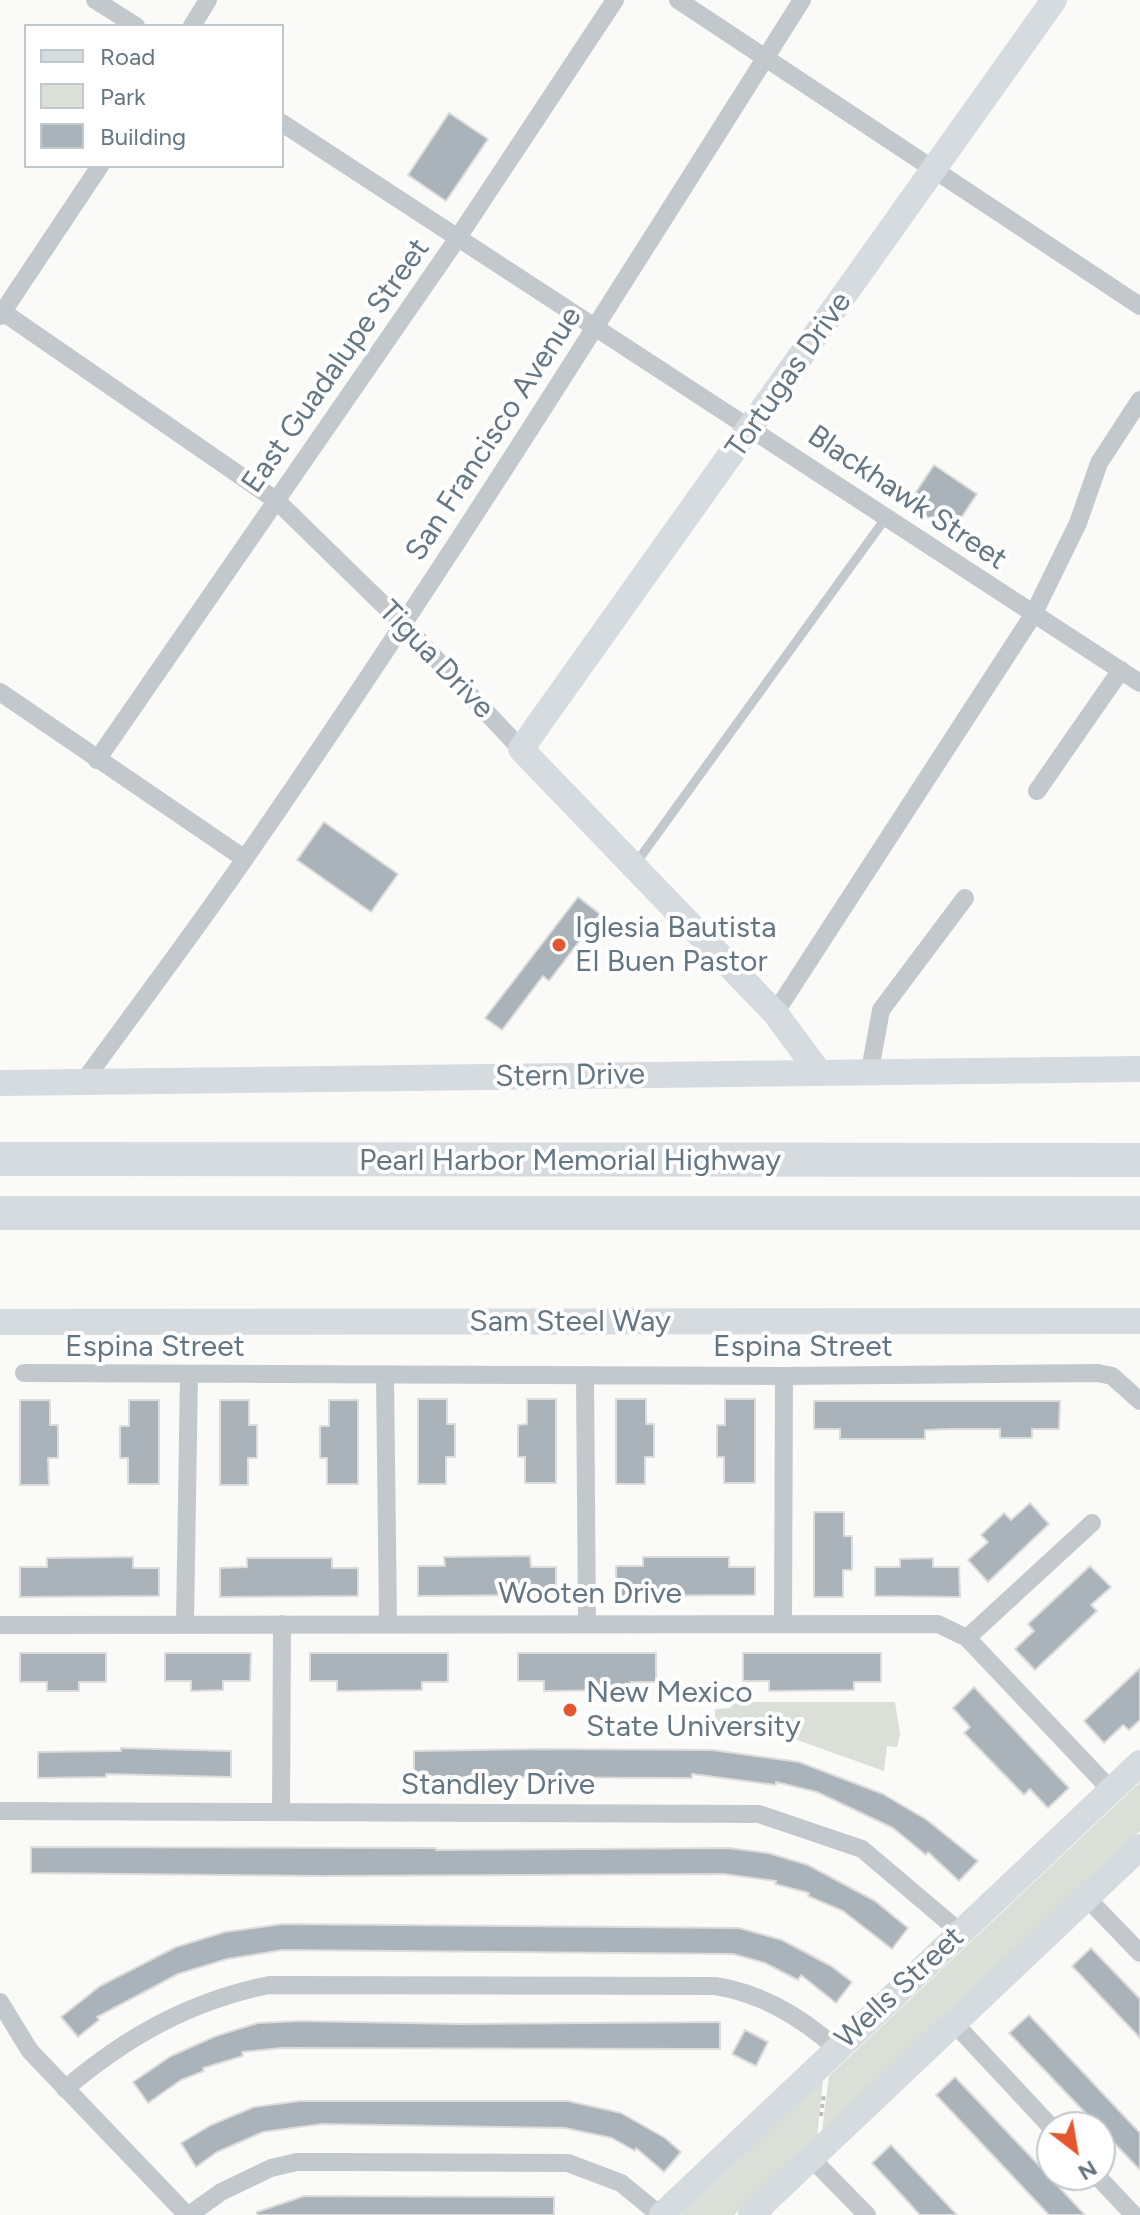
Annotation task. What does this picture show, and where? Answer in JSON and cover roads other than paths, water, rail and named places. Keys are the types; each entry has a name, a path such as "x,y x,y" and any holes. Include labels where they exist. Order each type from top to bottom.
{"highway":[{"name":"Pearl Harbor Memorial Highway","path":"0,1159 1140,1160"},
{"name":"Pearl Harbor Memorial Highway","path":"0,1213 1140,1213"}],"street":[{"path":"95,0 133,24"},
{"path":"193,24 208,0"},
{"name":"East Guadalupe Street","path":"97,760 457,239 615,0"},
{"path":"678,0 1140,306"},
{"name":"San Francisco Avenue","path":"81,1085 245,859 403,624 595,330 802,0"},
{"name":"Tortugas Drive","path":"521,749 752,429 1054,0"},
{"name":"Blackhawk Street","path":"284,124 1140,683"},
{"path":"1,312 99,168"},
{"name":"Tigua Drive","path":"1,312 277,501 403,624 775,1013 818,1071"},
{"path":"775,1013 1033,615 1078,523 1099,463 1140,400"},
{"path":"1037,791 1121,670"},
{"path":"0,692 245,859"},
{"path":"870,1070 881,1010 965,898"},
{"name":"Stern Drive","path":"0,1083 81,1085 870,1070 1140,1069"},
{"name":"Sam Steel Way","path":"0,1322 1140,1321"},
{"name":"Espina Street","path":"24,1373 385,1376 1098,1373 1112,1376 1140,1401"},
{"path":"185,1623 189,1375"},
{"path":"585,1375 587,1622"},
{"path":"385,1376 388,1622"},
{"path":"783,1622 784,1376"},
{"path":"967,1638 1092,1523"},
{"name":"Wooten Drive","path":"0,1625 388,1622 938,1624 950,1627 967,1638 1111,1790"},
{"path":"281,1812 282,1624"},
{"name":"Wells Street","path":"661,2215 1140,1763"},
{"name":"Standley Drive","path":"0,1811 759,1814 862,1849 960,1932"},
{"name":"Wells Street","path":"751,2215 1140,1847"},
{"path":"1086,1897 1140,1953"},
{"path":"65,2089 150,2027 231,1993 269,1985 715,1986 751,1993 790,2013 836,2048"},
{"path":"0,2002 20,2039 188,2215 221,2192 271,2168 297,2162 568,2163 621,2183 661,2215"},
{"path":"955,2024 1036,2111"},
{"path":"817,2152 867,2215"},
{"path":"1111,2191 1134,2215"}],"lane":[{"path":"634,866 885,519"}],"place":[{"name":"Iglesia Bautista El Buen Pastor","path":"559,945"},
{"name":"New Mexico State University","path":"570,1710"}]}
